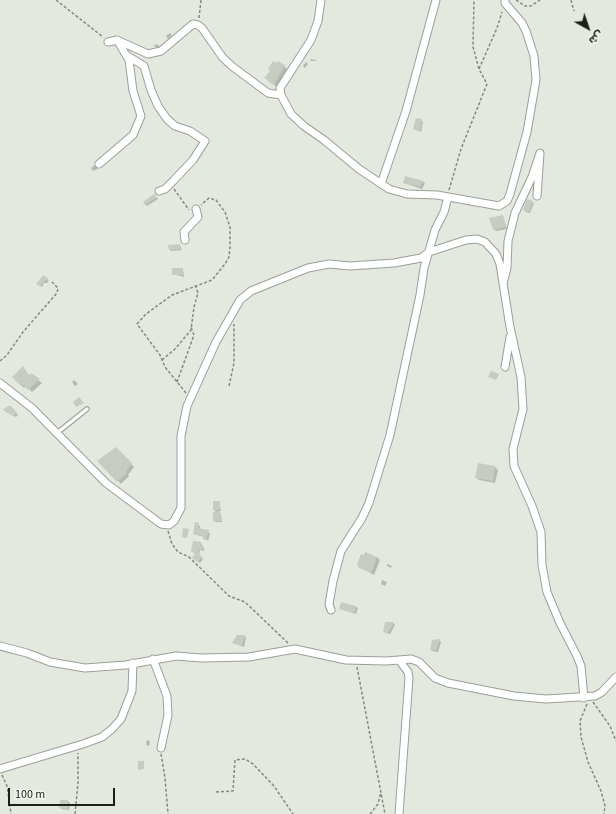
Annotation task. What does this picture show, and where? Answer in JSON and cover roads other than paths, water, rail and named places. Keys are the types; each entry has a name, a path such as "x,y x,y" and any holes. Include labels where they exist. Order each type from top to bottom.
{"street":[{"path":"320,0 318,22 311,40 280,88 281,95 291,114 359,169 389,189 407,194 437,195 499,206 507,202 510,194 528,132 536,80 534,56 526,31 522,23 505,1"},
{"path":"381,184 406,111 436,0"},
{"path":"108,42 117,40 148,54 161,51 193,24 198,25 202,28 223,58 233,67 249,77 268,93 281,95"},
{"path":"99,164 133,136 141,116 133,91 129,60 117,40"},
{"path":"126,55 144,66 151,90 158,106 167,119 175,126 190,131 205,141 193,160 170,184 159,191"},
{"path":"504,281 507,268 508,241 515,213 532,177 540,153 536,196"},
{"path":"331,610 329,604 340,551 362,518 369,503 390,435 420,295 421,278 434,230 444,212 448,197"},
{"path":"185,240 184,232 198,217 196,209"},
{"path":"0,383 32,408 106,483 156,521 167,525 174,521 180,508 181,436 187,406 204,367 240,300 251,291 308,268 329,264 350,266 394,263 421,258 428,252 466,240 481,240 496,254 504,281 510,327 521,377 524,398 521,418 513,449 514,466 532,506 541,532 542,565 547,592 581,666 588,697"},
{"path":"505,367 510,327"},
{"path":"0,646 27,653 50,662 76,667 102,668 176,656 201,658 248,657 294,649 334,658 356,660 416,660 435,678 464,687 522,697 546,699 588,697 602,692 616,677"},
{"path":"153,659 161,678 167,702 168,715 161,748"},
{"path":"399,814 409,678 408,672 400,660"},
{"path":"0,769 102,737 121,719 132,691 133,663"}],"lane":[{"path":"57,433 87,409"}]}
